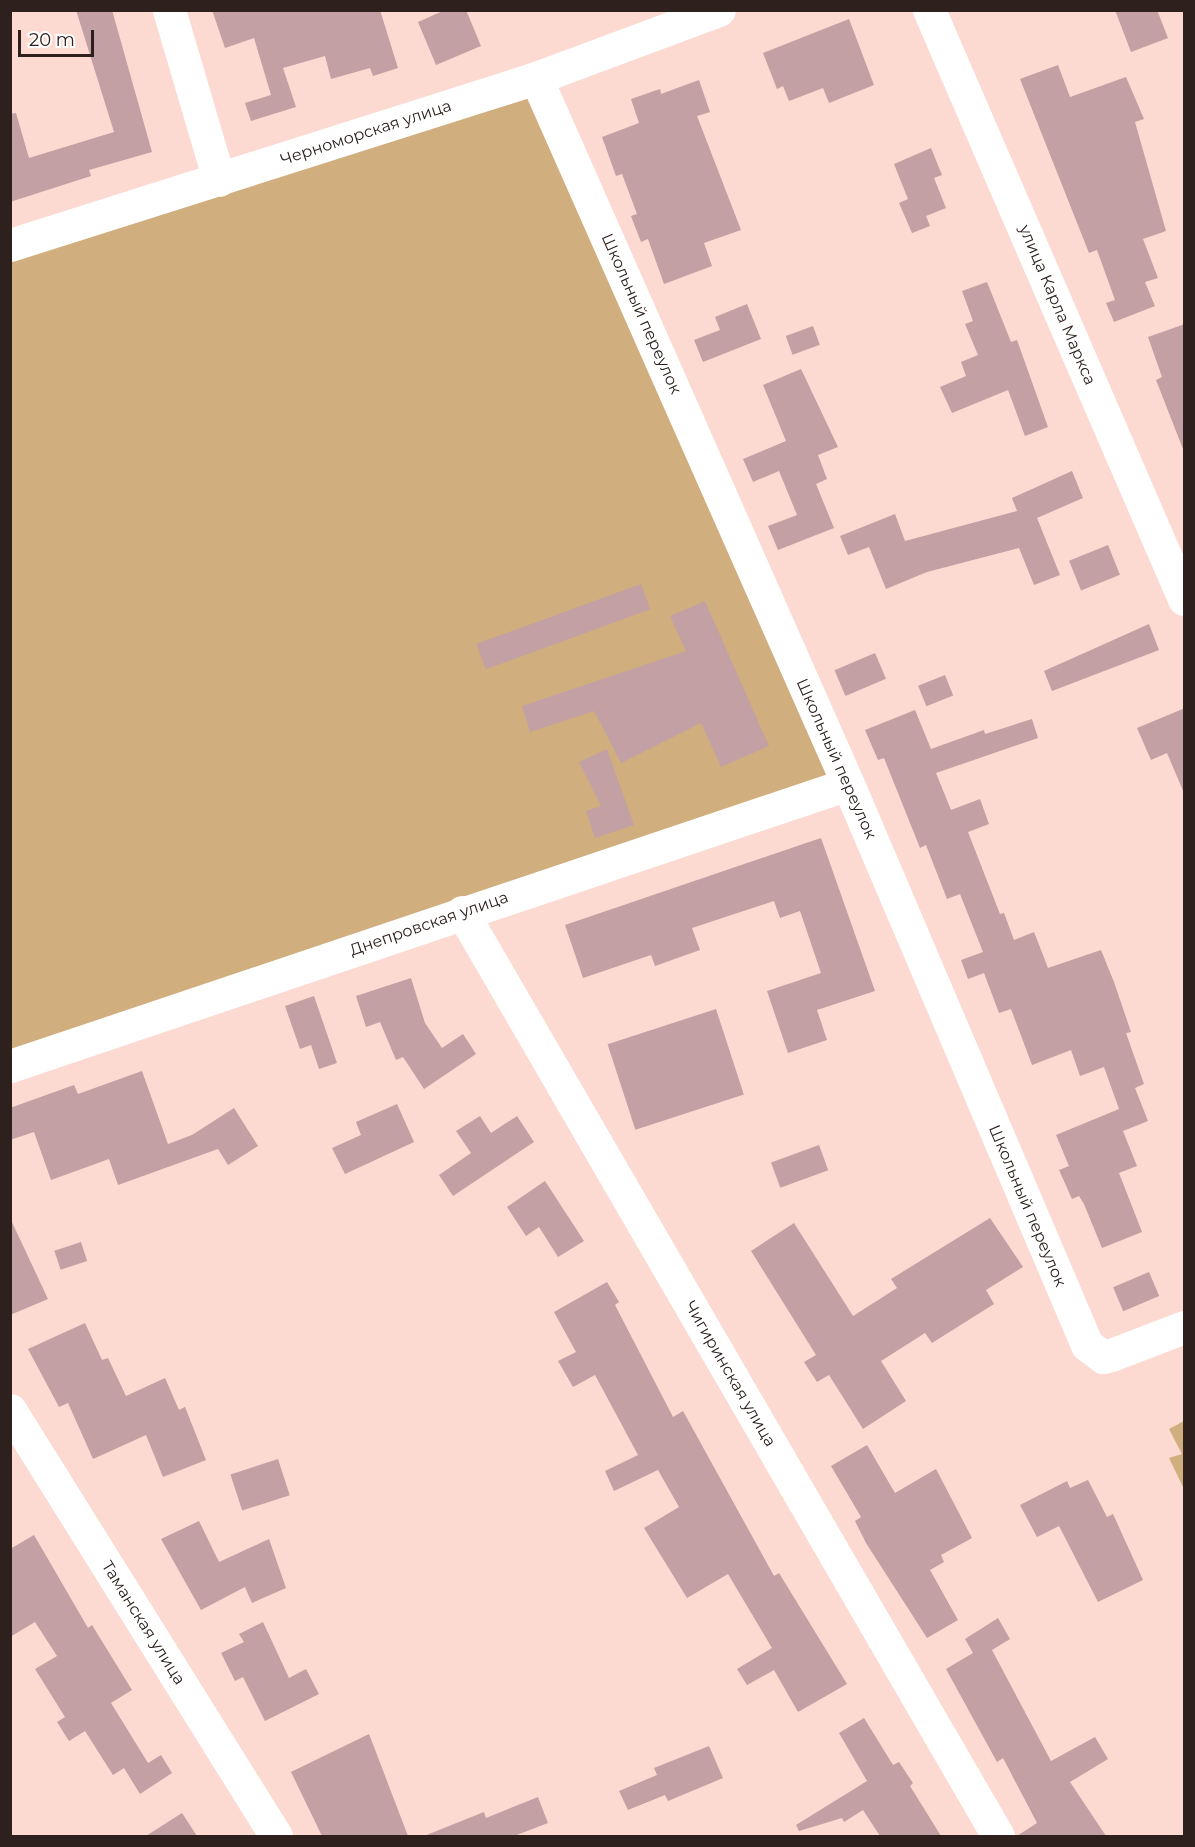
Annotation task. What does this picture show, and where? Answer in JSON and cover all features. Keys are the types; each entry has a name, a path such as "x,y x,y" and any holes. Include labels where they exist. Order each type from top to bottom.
{"street":[{"path":"169,10 219,180"},
{"name":"Черноморская улица","path":"10,245 536,78 719,10"},
{"name":"улица Карла Маркса","path":"929,10 1185,599"},
{"name":"Школьный переулок","path":"536,78 848,784 1087,1345 1102,1357 1185,1327"},
{"name":"Днепровская улица","path":"10,1066 848,784"},
{"name":"Чигиринская улица","path":"462,912 998,1836"},
{"name":"Таманская улица","path":"10,1410 276,1836"}],"shaded area":[{"path":"528,92 831,780 11,1056 10,258"},
{"path":"1184,1421 1184,1489 1169,1458 1182,1454 1169,1429"}],"building":[{"path":"76,10 112,10 152,152 89,170 91,176 10,202 10,114 16,113 29,158 114,132"},
{"path":"212,10 380,10 398,68 373,76 370,68 331,79 325,56 283,68 296,107 251,121 245,103 271,95 254,38 225,48"},
{"path":"445,10 466,10 481,46 436,65 418,22"},
{"path":"1115,10 1157,10 1168,38 1131,52"},
{"path":"849,19 874,85 829,103 823,88 789,101 783,86 777,89 763,53"},
{"path":"1058,65 1070,97 1126,77 1144,119 1135,122 1166,231 1143,239 1158,278 1145,282 1155,306 1114,322 1106,303 1115,300 1097,250 1089,253 1020,79"},
{"path":"699,80 710,112 697,116 741,230 704,243 712,266 664,284 648,239 641,242 631,216 637,214 622,174 616,176 602,137 639,123 631,99 660,89 661,94"},
{"path":"931,148 942,175 934,178 946,208 926,216 930,226 912,233 899,203 908,199 894,164"},
{"path":"987,282 1011,342 1017,340 1048,427 1025,436 1008,390 952,413 940,387 966,376 961,362 978,355 965,324 973,321 962,291"},
{"path":"747,304 761,339 703,362 694,340 720,330 715,317"},
{"path":"1185,324 1185,448 1183,449 1156,380 1162,377 1148,337"},
{"path":"813,326 820,345 793,355 786,336"},
{"path":"801,369 838,447 818,455 827,479 816,484 834,528 778,550 768,526 797,515 779,471 753,482 743,459 786,441 763,385"},
{"path":"1072,471 1083,498 1037,518 1060,575 1034,585 1019,548 927,572 886,589 869,547 848,555 840,536 895,514 905,541 1017,511 1012,498"},
{"path":"1108,545 1120,575 1081,590 1069,561"},
{"path":"641,584 650,609 486,669 477,644"},
{"path":"705,601 769,746 721,767 701,723 621,763 594,711 530,732 522,706 686,651 670,616"},
{"path":"1149,624 1159,650 1052,691 1044,671"},
{"path":"875,653 886,679 845,696 834,670"},
{"path":"945,675 953,695 926,706 918,686"},
{"path":"1185,708 1184,793 1167,753 1151,760 1137,728"},
{"path":"915,710 931,749 984,730 985,734 1032,719 1038,738 936,773 951,810 980,799 989,824 968,832 1000,914 1004,913 1014,940 1034,932 1048,968 1101,950 1114,982 1131,1032 1126,1033 1144,1084 1135,1088 1148,1121 1123,1131 1137,1166 1119,1173 1142,1232 1102,1248 1084,1204 1079,1196 1072,1199 1059,1170 1069,1166 1056,1135 1119,1109 1104,1067 1080,1076 1071,1050 1032,1065 1011,1009 999,1013 984,973 968,979 961,960 983,952 960,894 947,899 926,845 920,848 884,758 878,760 865,730"},
{"path":"607,749 634,825 595,838 586,811 601,806 579,762"},
{"path":"821,838 875,991 817,1010 827,1040 788,1053 767,991 821,973 800,911 780,918 774,901 692,928 700,950 655,966 651,955 583,978 565,925"},
{"path":"411,978 425,1023 442,1048 463,1034 476,1054 424,1089 403,1057 396,1060 380,1022 366,1027 356,996"},
{"path":"314,996 337,1063 319,1069 311,1045 300,1049 285,1006"},
{"path":"716,1009 744,1095 635,1130 608,1044"},
{"path":"142,1071 168,1144 192,1135 234,1108 258,1146 228,1165 218,1149 118,1185 109,1159 51,1180 34,1132 10,1140 10,1108 74,1085 78,1094"},
{"path":"397,1104 414,1142 345,1174 332,1148 361,1135 356,1122"},
{"path":"480,1116 491,1133 517,1116 534,1142 453,1196 439,1175 471,1153 456,1131"},
{"path":"819,1145 828,1170 780,1188 771,1162"},
{"path":"545,1181 584,1241 558,1257 539,1227 526,1236 507,1207"},
{"path":"10,1218 48,1299 10,1315"},
{"path":"990,1218 1023,1267 986,1290 994,1304 932,1343 925,1333 881,1361 906,1401 863,1429 829,1375 817,1382 804,1362 816,1355 751,1251 794,1223 853,1316 897,1288 891,1279"},
{"path":"81,1242 87,1261 61,1270 54,1251"},
{"path":"1149,1272 1159,1296 1123,1311 1113,1287"},
{"path":"607,1282 619,1302 615,1305 673,1417 683,1411 774,1576 779,1573 847,1684 798,1712 774,1670 747,1685 737,1669 772,1648 728,1574 687,1598 644,1528 679,1507 658,1470 614,1491 605,1471 638,1455 595,1375 573,1387 558,1361 576,1352 554,1312"},
{"path":"85,1323 102,1360 108,1358 126,1396 165,1378 179,1410 185,1407 206,1460 163,1477 146,1435 93,1459 68,1403 59,1407 28,1349"},
{"path":"867,1445 895,1493 936,1469 972,1538 941,1555 944,1562 930,1570 958,1620 927,1638 866,1543 855,1521 861,1517 831,1466"},
{"path":"278,1459 290,1495 242,1511 230,1474"},
{"path":"1088,1480 1107,1517 1113,1514 1143,1580 1098,1602 1059,1526 1037,1537 1020,1505 1067,1481 1070,1488"},
{"path":"199,1521 219,1562 269,1539 286,1588 252,1603 245,1587 201,1610 161,1539"},
{"path":"34,1535 88,1628 92,1625 132,1690 111,1703 148,1763 161,1755 172,1773 140,1794 124,1768 113,1775 85,1731 69,1741 57,1722 65,1717 35,1669 57,1656 35,1622 10,1637 10,1549"},
{"path":"998,1618 1010,1639 992,1650 1051,1761 1095,1737 1108,1759 1070,1782 1106,1836 1017,1836 1037,1823 1003,1758 997,1762 946,1669 973,1653 965,1639"},
{"path":"263,1622 289,1678 306,1669 319,1694 265,1721 243,1677 235,1681 221,1653 244,1642 239,1634"},
{"path":"864,1718 893,1765 899,1762 913,1783 910,1786 941,1836 880,1836 863,1810 844,1822 842,1818 799,1831 796,1825 867,1781 839,1733"},
{"path":"369,1734 408,1836 322,1836 291,1772"},
{"path":"709,1746 723,1778 668,1801 665,1795 628,1810 619,1791 657,1775 654,1768"},
{"path":"538,1797 548,1823 514,1836 424,1836 484,1812 486,1818"},
{"path":"182,1813 197,1836 146,1836"}]}
